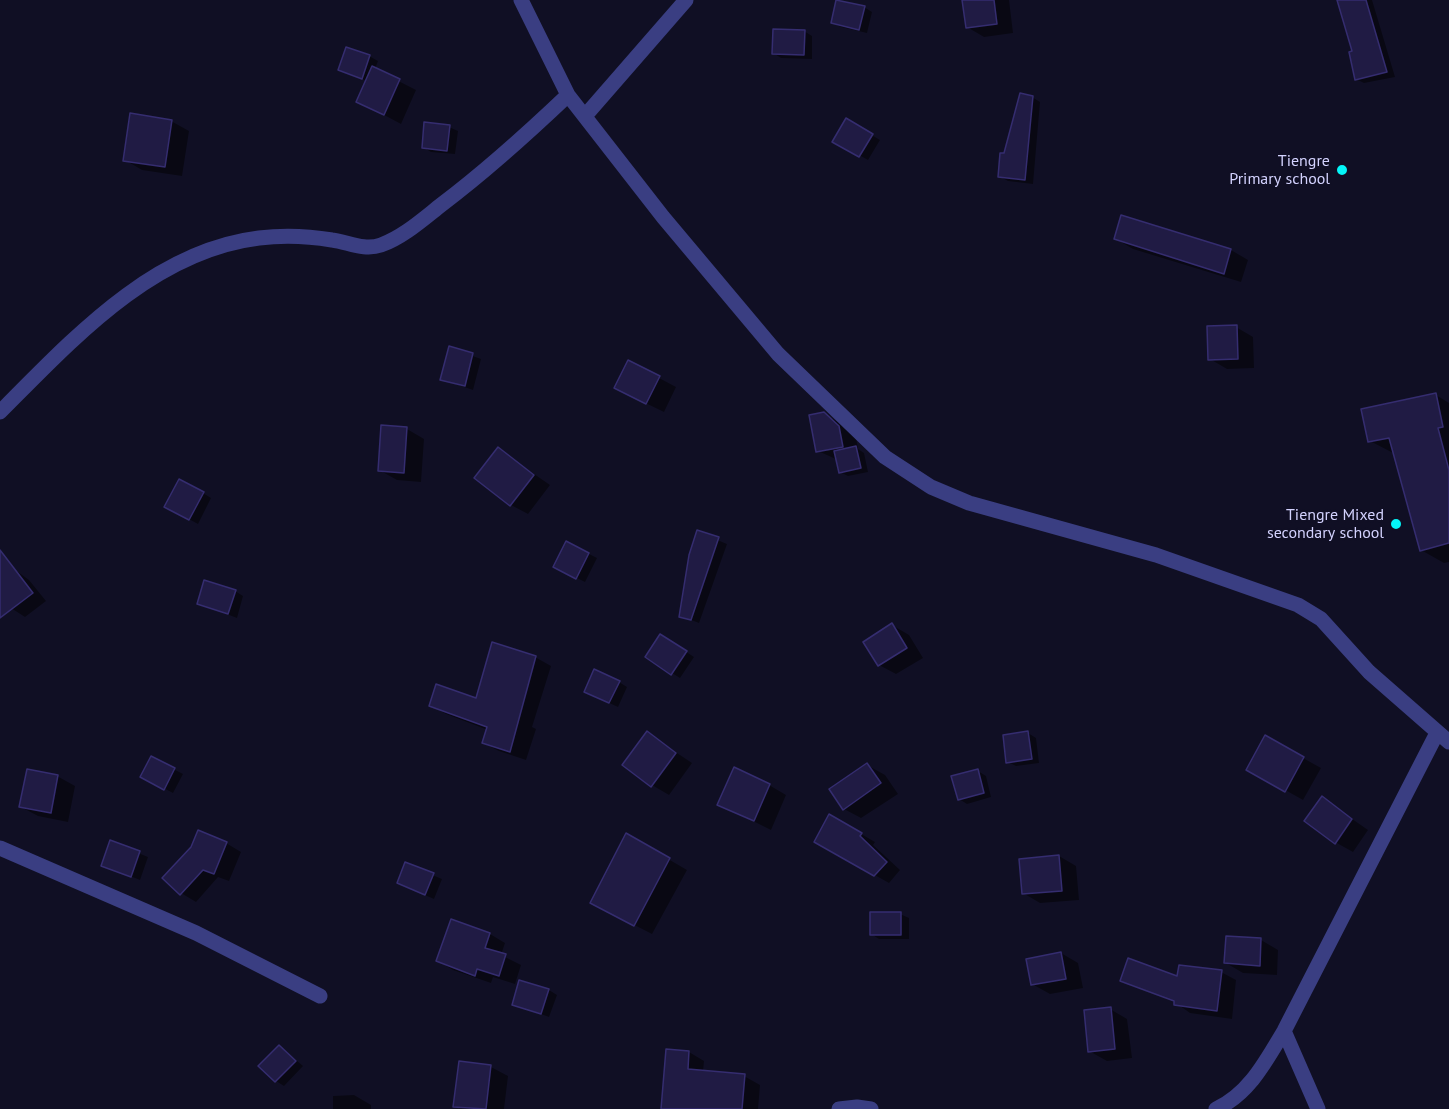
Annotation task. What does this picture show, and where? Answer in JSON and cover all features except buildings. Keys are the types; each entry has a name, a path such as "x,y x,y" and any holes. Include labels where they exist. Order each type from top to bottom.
{"street":[{"path":"521,0 568,95 663,217 778,354 885,457 931,487 969,503 1156,555 1298,605 1321,620 1369,672 1443,737 1284,1031 1256,1076 1232,1102 1216,1109"},
{"path":"585,116 686,0"},
{"path":"0,412 93,320 165,271 222,245 260,237 299,236 335,240 357,247 378,246 400,236 506,154 568,95"},
{"path":"0,848 196,933 320,996"},
{"path":"1284,1031 1318,1109"},
{"path":"841,1109 871,1109"}],"place":[{"name":"Tiengre Primary school","path":"1342,170"},
{"name":"Tiengre Mixed secondary school","path":"1396,524"}]}
